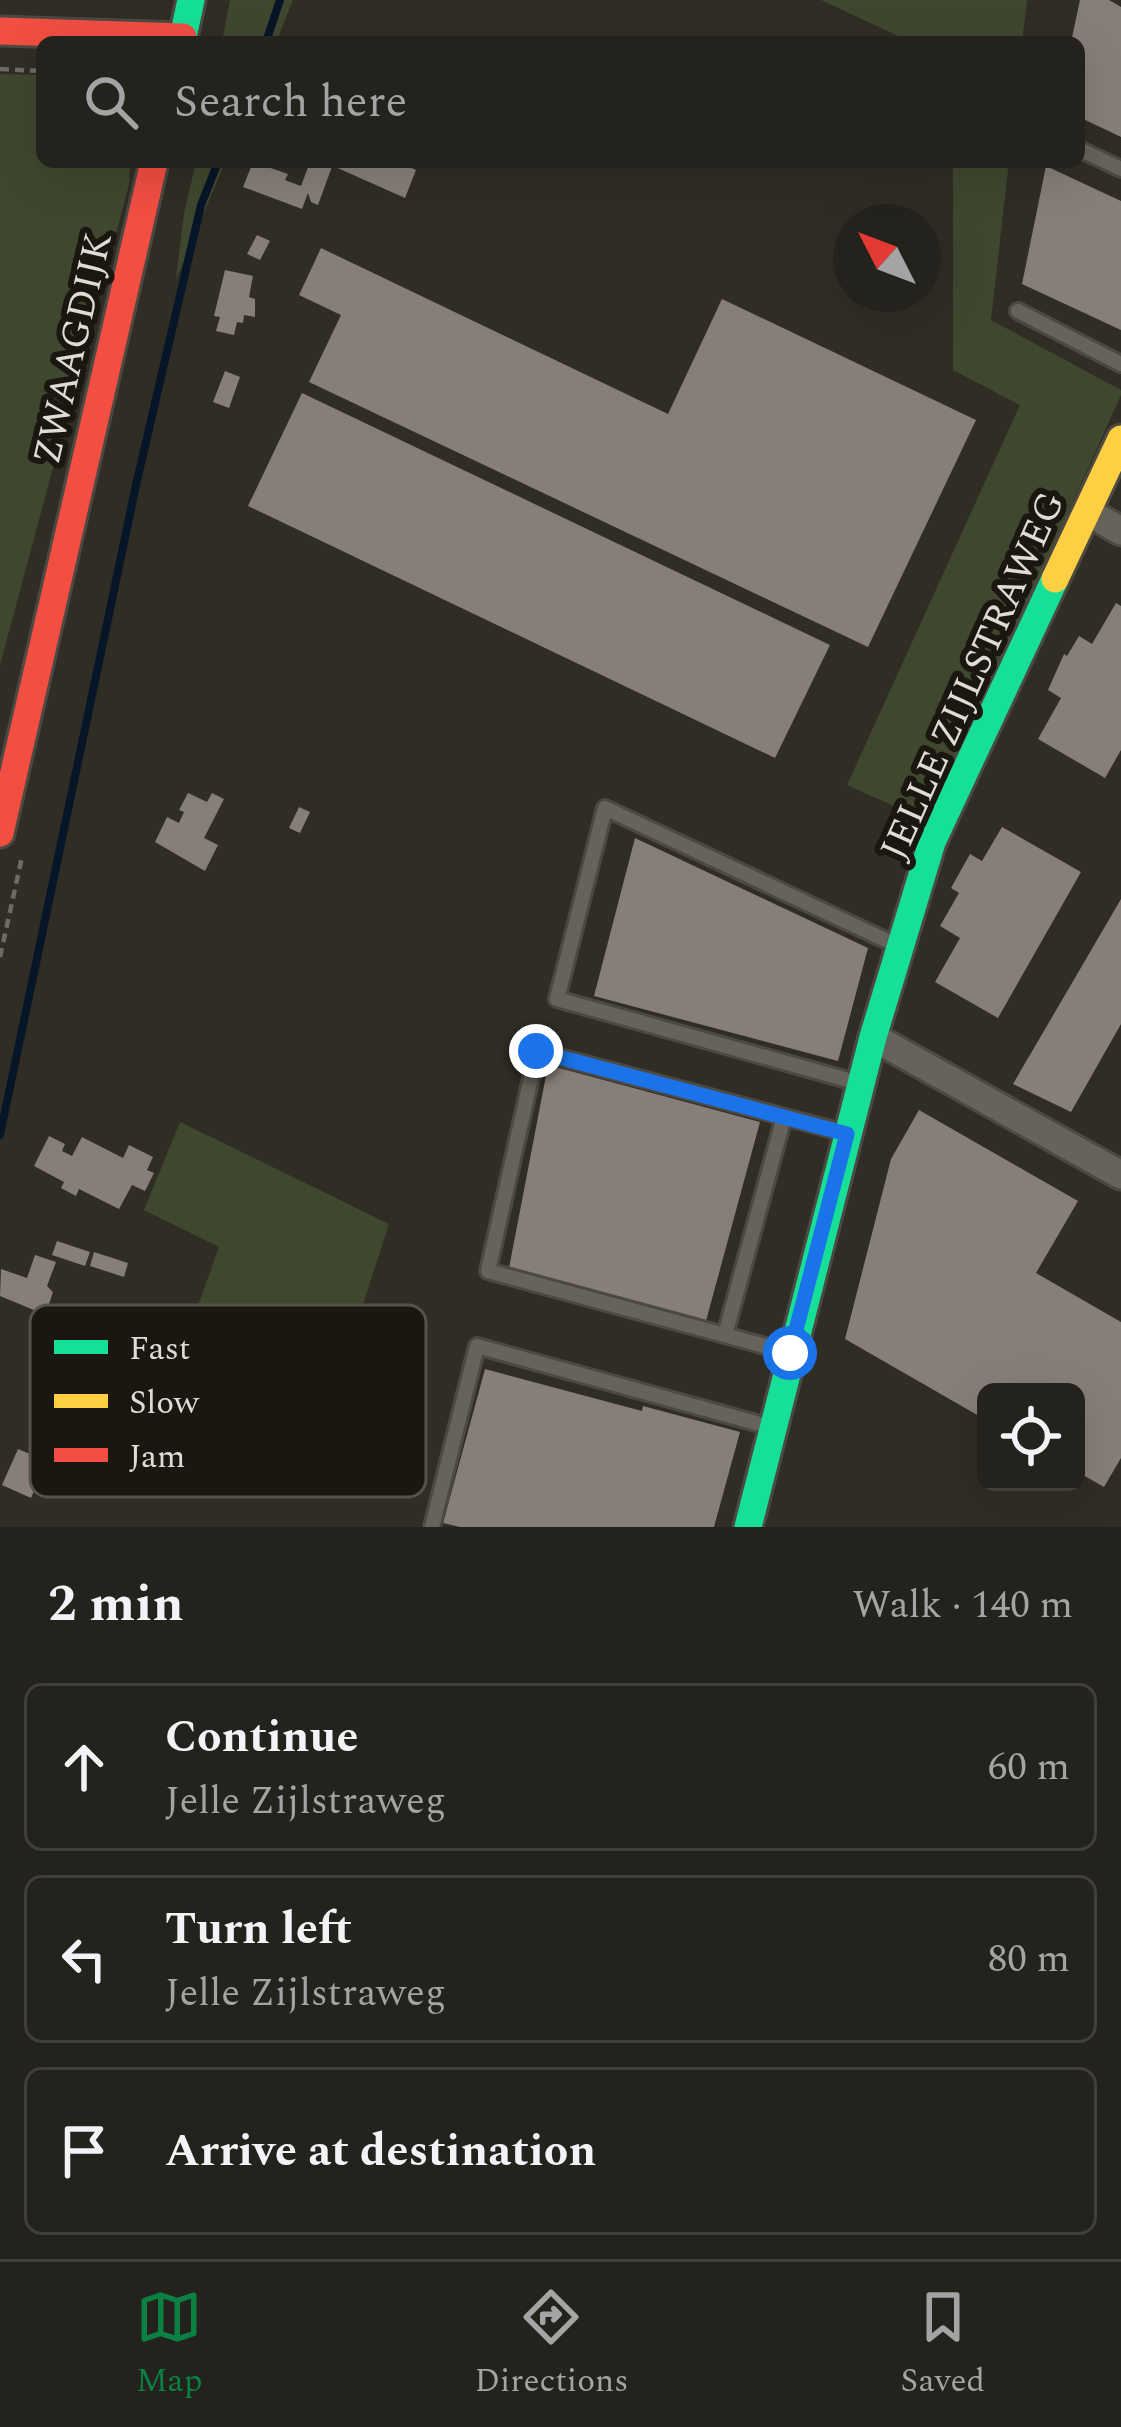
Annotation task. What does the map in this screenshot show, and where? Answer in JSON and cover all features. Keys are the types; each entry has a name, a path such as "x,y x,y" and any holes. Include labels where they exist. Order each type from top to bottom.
{"street":[{"path":"183,36 191,0"},
{"path":"0,31 114,36"},
{"name":"ZWAAGDIJK","path":"0,832 153,168"},
{"name":"JELLE ZIJLSTRAWEG","path":"748,1527 860,1084 932,842 1121,439"},
{"path":"1088,512 1121,531"},
{"path":"873,1037 1121,1175"}],"lane":[{"path":"1085,152 1121,169"},
{"path":"1018,311 1121,364"},
{"path":"860,1084 557,1000 605,808 900,947"},
{"path":"790,1353 488,1270 536,1051 847,1134"},
{"path":"724,1335 784,1117"},
{"path":"432,1527 477,1346 773,1427"}],"path":[{"path":"0,70 36,70"}],"green space":[{"path":"230,0 293,0 278,36 223,36"},
{"path":"821,0 1027,0 1023,36 898,36"},
{"path":"0,74 36,75 36,168 130,168 129,185 0,665"},
{"path":"195,168 223,168 176,280"},
{"path":"953,168 1008,168 991,320 1121,390 1121,395 929,822 847,785 1020,405 953,370"},
{"path":"180,1122 389,1224 363,1305 198,1305 219,1247 144,1210"}],"building":[{"path":"1080,0 1109,0 1121,7 1121,137 1085,120 1085,36 1072,36"},
{"path":"251,168 288,174 285,180 301,186 308,168 332,168 318,205 308,193 302,209 243,187"},
{"path":"338,168 416,170 405,198"},
{"path":"1046,168 1121,201 1121,330 1022,284"},
{"path":"257,235 270,241 260,260 247,254"},
{"path":"321,248 668,414 722,299 976,420 868,647 309,382 341,315 299,295"},
{"path":"225,270 253,276 249,297 255,299 255,317 244,315 234,335 216,331 220,317 214,316"},
{"path":"225,371 240,377 229,408 213,402"},
{"path":"302,393 830,645 775,758 248,506"},
{"path":"1116,603 1121,606 1121,750 1105,778 1038,739 1061,698 1048,690 1064,654 1079,636 1092,644"},
{"path":"188,793 207,802 212,793 224,799 204,838 218,845 205,871 155,842 167,817 179,823 184,812 179,810"},
{"path":"299,807 310,812 300,833 289,828"},
{"path":"1002,827 1081,872 998,1018 935,982 960,938 940,926 959,893 951,888 970,854 982,861"},
{"path":"635,838 868,948 838,1061 594,996"},
{"path":"1121,899 1121,1024 1071,1112 1013,1084"},
{"path":"548,1065 760,1122 706,1321 509,1268"},
{"path":"919,1110 1078,1201 1036,1273 1121,1322 1121,1458 1104,1487 1085,1476 1085,1383 977,1383 977,1415 845,1339 891,1159"},
{"path":"49,1136 65,1144 62,1151 72,1156 82,1137 123,1158 129,1145 153,1157 147,1170 154,1173 145,1191 132,1185 119,1209 79,1189 76,1196 61,1188 64,1182 34,1166"},
{"path":"57,1241 90,1252 85,1266 52,1255"},
{"path":"94,1252 128,1263 124,1277 90,1266"},
{"path":"35,1255 56,1262 47,1286 53,1292 49,1305 30,1308 0,1296 1,1269 27,1278"},
{"path":"485,1369 740,1432 714,1527 460,1527 443,1523"},
{"path":"18,1449 30,1454 31,1498 2,1485"}],"waterway":[{"path":"268,36 280,0"},
{"path":"0,1135 136,485 201,205 216,168"}],"traffic: fast":[{"path":"183,36 191,0"},
{"path":"748,1527 873,1037 932,842 1055,579"}],"traffic: slow":[{"path":"1055,579 1121,439"}],"traffic: jam":[{"path":"0,31 152,36"},
{"path":"0,833 153,168"}],"route":[{"path":"536,1051 847,1134 790,1353"}]}
